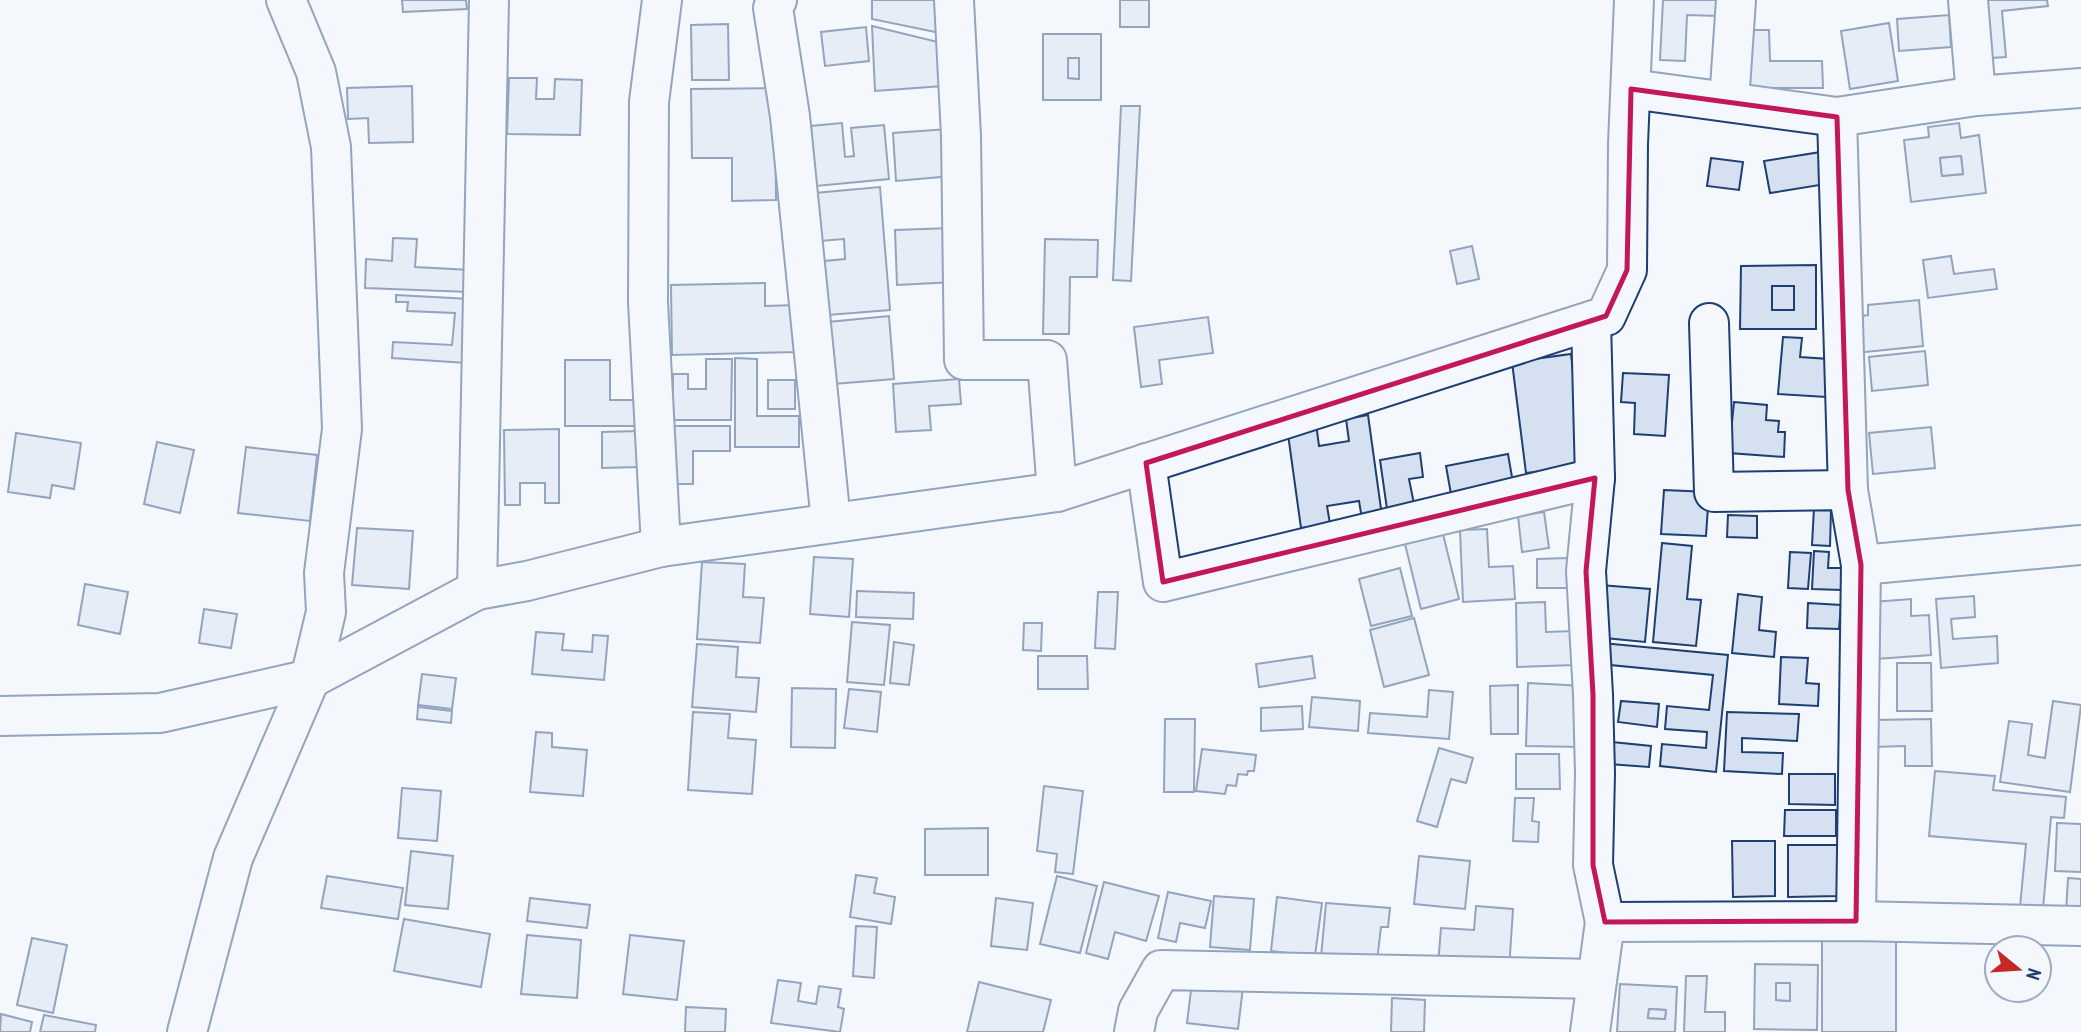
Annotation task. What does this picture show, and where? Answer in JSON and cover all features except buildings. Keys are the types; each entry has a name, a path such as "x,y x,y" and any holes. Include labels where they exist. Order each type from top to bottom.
{"street":[{"path":"187,1032 233,858 310,679 326,612 324,573 342,429 331,147 316,72 286,0"},
{"path":"477,590 489,0"},
{"path":"660,547 648,302 649,102 662,0"},
{"path":"777,0 773,8 790,116 831,522"},
{"path":"954,0 961,136 964,360 1047,360 1057,492"},
{"path":"0,716 160,713 310,679 477,590 527,581 660,547 1057,492 1606,316 1627,270 1628,144 1634,0"},
{"path":"1729,102 1736,0"},
{"path":"1968,0 1976,96"},
{"path":"1632,89 1838,117 1976,96 2081,88"},
{"path":"1838,117 1848,490 1861,565 1856,921"},
{"path":"1590,1032 1605,922 1593,865 1594,695 1586,571 1595,478 1591,321"},
{"path":"1709,323 1714,492 1848,490"},
{"path":"1146,463 1163,582 1595,478"},
{"path":"1861,565 2081,545"},
{"path":"1605,922 1856,921 2081,926"},
{"path":"1134,1032 1138,1011 1161,970 1597,979"}],"highlighted area":[{"path":"1631,89 1837,117 1848,490 1861,565 1856,921 1605,922 1593,865 1593,695 1586,571 1595,478 1163,582 1146,463 1606,316 1627,270"}]}
